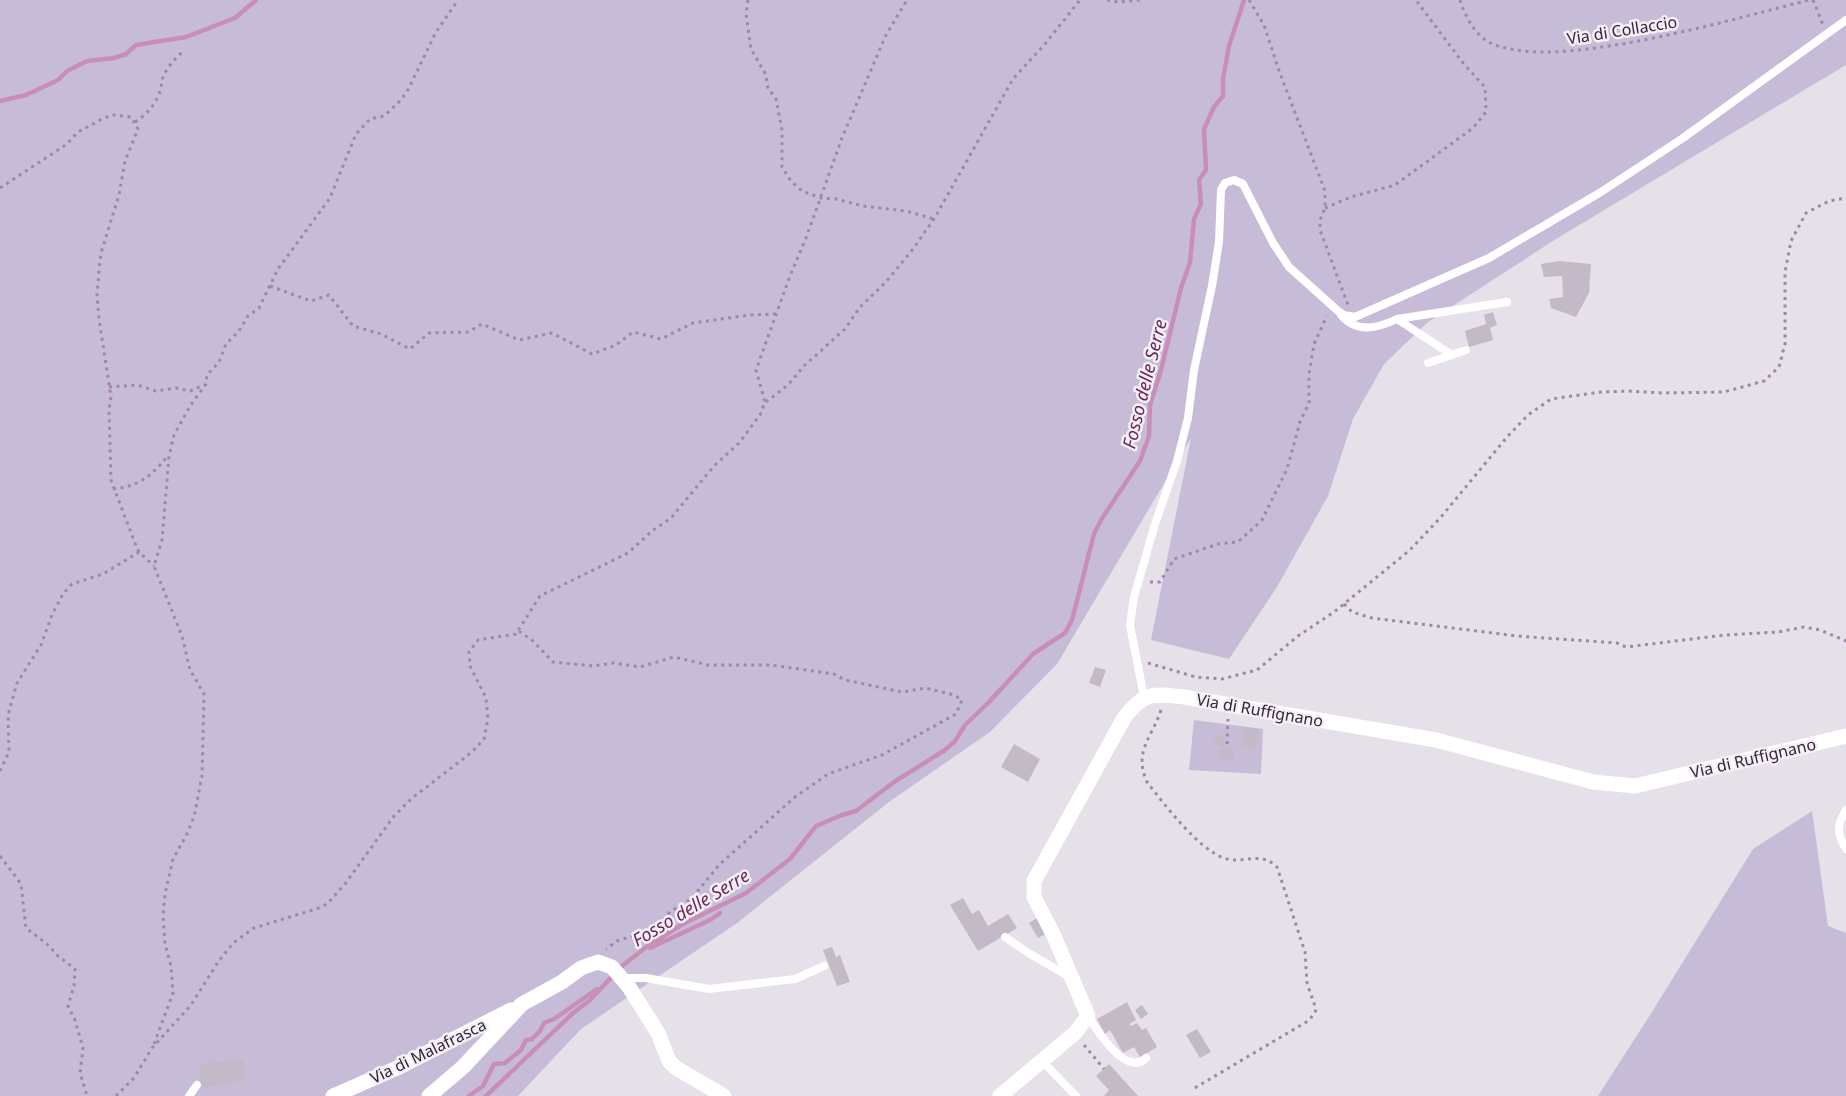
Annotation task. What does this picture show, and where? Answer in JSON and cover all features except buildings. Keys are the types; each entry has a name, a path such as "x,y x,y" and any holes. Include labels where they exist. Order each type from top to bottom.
{"street":[{"path":"1000,1096 1075,1033 1088,1016 1034,897 1034,880 1124,718 1135,704 1150,695"},
{"name":"Via di Ruffignano","path":"1150,695 1229,705 1436,740 1593,782 1635,786 1846,738"},
{"path":"429,1096 463,1067 522,1004 562,982 581,968 611,969 653,1024 669,1061 676,1068 724,1096"},
{"name":"Via di Malafrasca","path":"333,1096 397,1068 522,1004"}],"lane":[{"path":"1150,695 1136,660 1130,625 1155,524 1177,461 1188,418 1194,370 1214,275 1221,190 1225,183 1234,180 1243,184 1273,243 1289,267 1336,309 1344,315 1355,317 1489,258 1601,192 1755,88 1846,20"},
{"path":"1336,309 1343,318 1354,325 1370,329 1397,319 1507,302"},
{"path":"1397,319 1452,355"},
{"path":"1428,363 1466,350"},
{"path":"1846,810 1840,820 1838,836 1846,849"},
{"path":"1005,937 1072,977"},
{"path":"611,969 646,978 709,989 795,979 824,966"},
{"path":"1088,1016 1123,1058 1135,1064 1141,1063 1146,1058"},
{"path":"1043,1062 1076,1096"},
{"path":"189,1096 197,1084"}],"path":[{"path":"154,566 162,540 166,508 165,485 174,435 206,384 207,375 219,362 226,344 239,331 248,316 259,308 278,269 330,198 356,134 370,120 384,116 398,103 406,92 436,32 458,0"},
{"path":"748,0 746,14 751,49 766,75 768,88 776,99 782,130 782,167 791,181 802,192 821,198 906,211 934,219"},
{"path":"765,402 756,370 842,138 886,35 907,0"},
{"path":"152,1048 191,1005 233,943 254,928 327,904 345,884 394,816 411,799 472,752 484,739 488,718 486,698 470,666 469,652 478,640 516,634 540,596 628,553 652,531 671,518 714,466 739,443 760,415 765,402 788,385 804,366 844,329 860,307 886,282 913,249 934,219 1013,79 1080,0"},
{"path":"1107,0 1118,2 1140,0"},
{"path":"1249,0 1264,25 1325,191 1325,208 1320,220 1320,230 1345,299 1355,317"},
{"name":"Via di Collaccio","path":"1460,0 1468,22 1481,36 1494,45 1552,52 1581,51 1671,36 1811,0"},
{"path":"1811,0 1822,22 1819,28 1820,38"},
{"path":"1325,208 1351,197 1395,185 1473,128 1486,112 1485,87 1463,63 1417,1"},
{"path":"135,122 153,104 159,94 163,76 179,54 185,50"},
{"path":"0,188 67,144 78,132 104,118 113,115 131,117 135,122 138,129 125,161 119,195 101,253 99,270 98,303 111,397 111,480 139,552 154,566 182,636 190,670 204,694 202,776 194,817 172,859 165,894 163,916 165,944 171,966 173,993 152,1048 134,1078 116,1096"},
{"path":"1136,660 1171,668 1182,674 1196,677 1222,679 1257,670 1410,550 1528,415 1551,399 1600,392 1724,392 1764,381 1779,367 1785,345 1785,272 1791,241 1806,213 1829,201 1846,198"},
{"path":"270,286 311,301 329,295 353,326 381,334 410,349 429,333 468,332 482,324 519,340 552,333 592,354 616,345 633,332 661,339 693,323 776,314"},
{"path":"1139,582 1160,582 1174,559 1218,544 1238,542 1262,520 1287,469 1300,422 1309,403 1309,374 1314,344 1322,326 1336,309"},
{"path":"109,387 137,385 156,391 176,388 190,391 206,384"},
{"path":"113,489 134,486 142,482 169,456"},
{"path":"0,771 9,752 8,715 17,683 41,645 63,594 72,585 103,574 139,552"},
{"path":"1344,604 1352,612 1372,618 1517,636 1617,643 1626,647 1725,635 1778,632 1804,627 1820,630 1846,641"},
{"path":"519,631 533,641 553,663 593,666 614,663 640,667 674,657 708,665 771,665 834,674 845,680 902,692 926,688 962,699 956,714 882,755 828,774 795,797 720,864 691,898 670,912 655,929 617,941 605,950 611,969"},
{"path":"1150,695 1161,708 1161,712 1144,746 1141,769 1147,782 1205,849 1226,859 1263,858 1271,861 1277,867 1305,952 1307,983 1316,1009 1308,1021 1193,1089"},
{"path":"1227,744 1229,705"},
{"path":"0,856 21,884 26,928 75,969 74,986 68,1006 75,1020 83,1048 80,1073 87,1096"},
{"path":"1075,1033 1104,1069"}],"shaded area":[{"path":"0,0 1846,0 1846,65 1556,239 1428,322 1384,364 1353,419 1328,496 1277,587 1229,659 1151,640 1191,438 1057,664 990,732 889,802 737,923 581,1029 518,1096 0,1096"},
{"path":"1194,720 1263,729 1261,774 1189,770"},
{"path":"1812,811 1828,926 1846,933 1846,1096 1598,1096 1753,849"}],"waterway":[{"path":"0,101 26,95 58,80 67,71 87,61 114,58 126,54 136,45 186,37 235,18 256,0"},
{"name":"Fosso delle Serre","path":"486,1096 573,1013 589,1001 622,966 649,945 683,924 746,893 790,859 816,826 856,811 894,782 945,750 955,741 965,725 1033,654 1065,633 1072,620 1094,534 1140,461 1149,436 1150,405 1190,262 1194,219 1201,204 1199,180 1206,170 1204,129 1214,107 1223,96 1223,79 1229,46 1244,0"},
{"path":"650,948 720,913"},
{"path":"469,1096 483,1086 494,1064 505,1063 521,1050 526,1040 532,1039 540,1031 544,1023 554,1019 597,989"}]}
